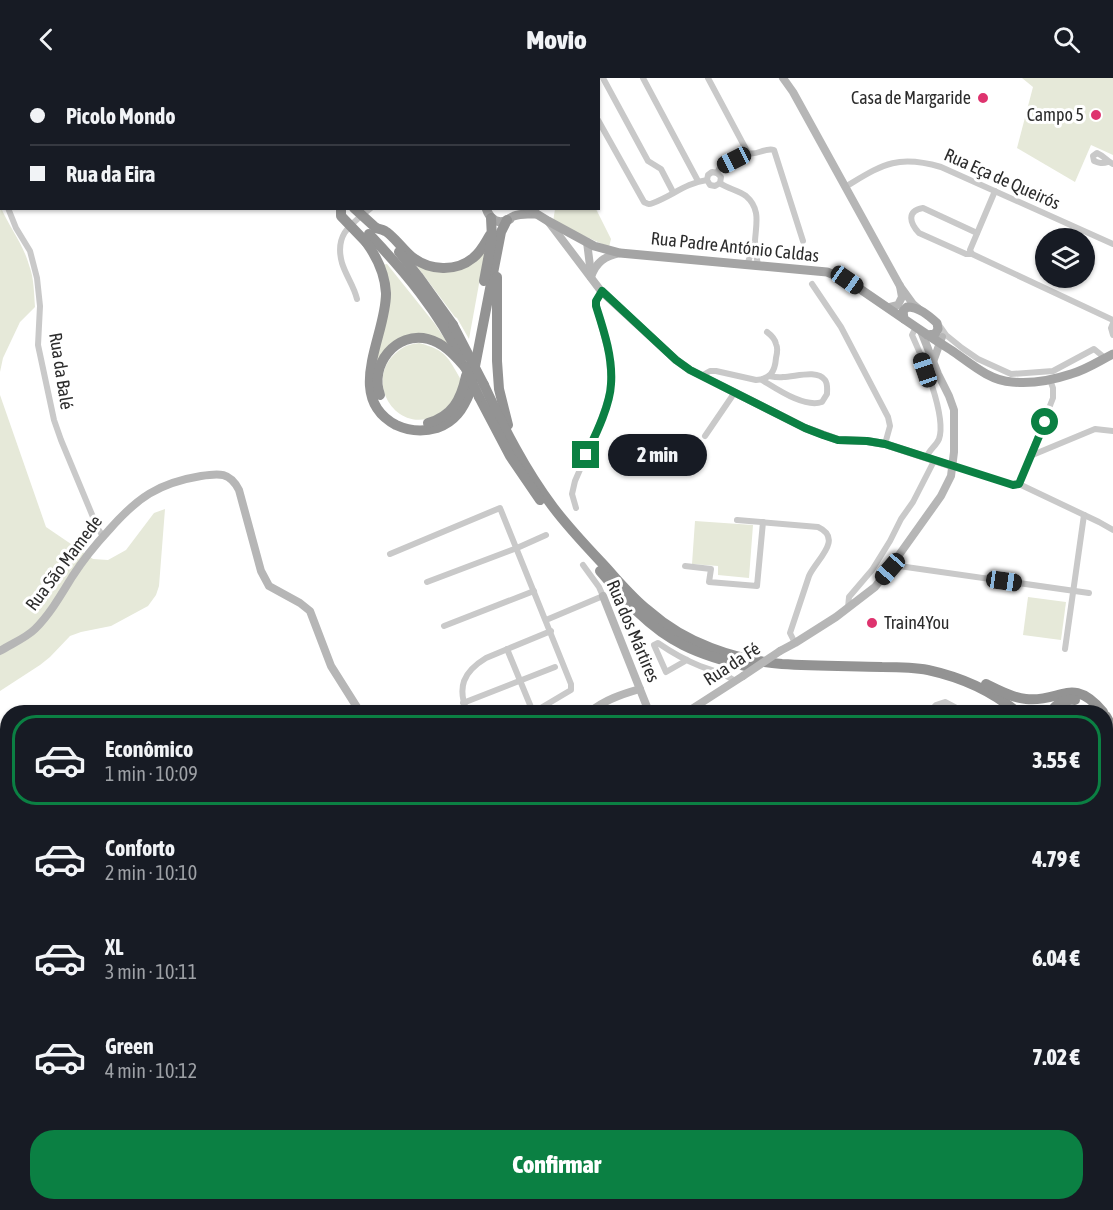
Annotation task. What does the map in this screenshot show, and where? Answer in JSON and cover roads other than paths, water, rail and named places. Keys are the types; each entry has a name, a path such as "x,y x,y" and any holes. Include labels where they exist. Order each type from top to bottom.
{"highway":[{"path":"340,210 341,216 398,251 418,276 453,325 517,452 553,507 581,541 639,603 657,618 690,639 731,654 759,661 781,664 927,670 963,680 1008,705"},
{"path":"355,210 371,235 410,281 442,325 510,456 527,483 547,510 615,589 659,630 681,644 729,662 753,667 791,670 888,673 929,677 962,686 999,705"},
{"path":"453,350 427,338 413,339 402,342 383,358 378,370 378,390 381,400 395,416 406,422 429,423 449,412 463,389 492,238 489,213"},
{"path":"512,215 501,232 498,254 497,361 498,380 507,421 519,447 517,452"},
{"path":"371,235 386,231 401,248 422,263 445,268 465,263 473,258 492,232"},
{"path":"371,235 386,291 386,308 371,366 371,393 376,404 391,422 417,431 444,426 463,408 470,392 491,279 498,254"},
{"path":"904,668 921,666 942,669 1026,699 1077,693 1089,697 1095,705"},
{"path":"1057,705 1071,699 1087,705"}],"main road":[{"path":"489,213 499,222 512,215 531,211"},
{"name":"Rua Padre António Caldas","path":"531,211 594,246 620,253 827,272 847,280 921,331"},
{"path":"887,306 913,307 920,310 941,336 990,377 1010,382 1050,380 1073,374 1109,356"},
{"path":"904,319 903,312 906,307"},
{"path":"921,331 941,336"}],"street":[{"path":"603,78 648,161 661,169 674,192"},
{"path":"643,78 698,181"},
{"path":"708,78 748,153"},
{"path":"783,78 793,92 900,286 920,310"},
{"path":"790,78 793,92"},
{"path":"600,124 644,202 651,204 698,181 707,180"},
{"path":"717,172 720,167 748,153 752,154 771,148 774,150 803,241"},
{"name":"Rua Eça de Queirós","path":"845,187 881,166 916,161 940,167 1113,244"},
{"path":"717,172 708,175 707,180 710,185 716,186 720,183"},
{"path":"717,172 721,177 720,183"},
{"path":"720,183 743,194 754,204 757,215 755,245 758,266"},
{"path":"972,254 970,250 995,191"},
{"path":"977,233 923,208 916,209 912,214 913,227 919,233 966,254 972,254 1113,322 1111,328 1113,335"},
{"name":"Rua da Balé","path":"9,210 16,228 30,251 38,278 40,306 38,345 54,420 93,518 103,536"},
{"path":"357,299 355,289 342,263 340,243 347,227 368,210"},
{"path":"548,221 591,277"},
{"path":"578,262 582,248 587,242"},
{"path":"587,242 591,277 594,284 676,360 701,376 823,435 838,440 885,444 1013,485 1019,484 1113,530"},
{"path":"747,265 755,245"},
{"path":"591,277 598,263 604,258 620,253"},
{"path":"812,284 841,327 888,417 891,426 885,444"},
{"path":"900,286 906,307"},
{"path":"576,508 572,494 575,481 596,433 611,387 609,355 596,306 596,301 602,291"},
{"path":"887,306 898,304 902,297"},
{"path":"848,608 849,597 872,570 913,502 940,437 939,408 912,335 921,331"},
{"name":"Rua da Fé","path":"698,705 780,651 795,644 848,608 874,587 941,496 951,476 954,452 954,410 921,331"},
{"path":"766,378 774,371 777,347 767,333"},
{"path":"933,362 941,336 946,335 978,359 1011,374 1053,370 1094,349 1109,356"},
{"path":"701,376 710,371 756,380 766,378 804,375 819,376 826,382 827,394 822,402 809,404 778,390 766,378"},
{"path":"1019,484 1053,398 1050,380"},
{"path":"705,436 735,392"},
{"path":"1030,456 1095,429 1113,430"},
{"name":"Rua São Mamede","path":"0,651 34,630 56,604 87,555 126,510 157,488 181,479 221,474 235,482 239,490 261,571 269,586 310,611 331,666 356,705"},
{"path":"390,554 500,508 571,684 571,690 545,705"},
{"path":"1065,649 1084,515"},
{"path":"737,520 818,527 823,529 827,535 828,547 809,576 790,633 795,644"},
{"path":"685,566 711,569 709,582 757,586 763,522"},
{"path":"427,582 546,535"},
{"name":"Rua dos Mártires","path":"583,565 599,587 646,705"},
{"path":"892,565 1089,593"},
{"path":"444,627 534,591"},
{"path":"546,620 603,596"},
{"path":"550,631 478,663 465,678 462,690 463,703 555,667"},
{"path":"687,660 666,672 654,645 658,643 687,660 739,679"},
{"path":"507,649 530,705"},
{"path":"600,705 622,694 640,689"},
{"path":"936,705 945,702 954,705"}],"place":[{"name":"Casa de Margaride","path":"983,98"},
{"name":"Campo 5","path":"1096,115"},
{"name":"Train4You","path":"872,623"}]}
